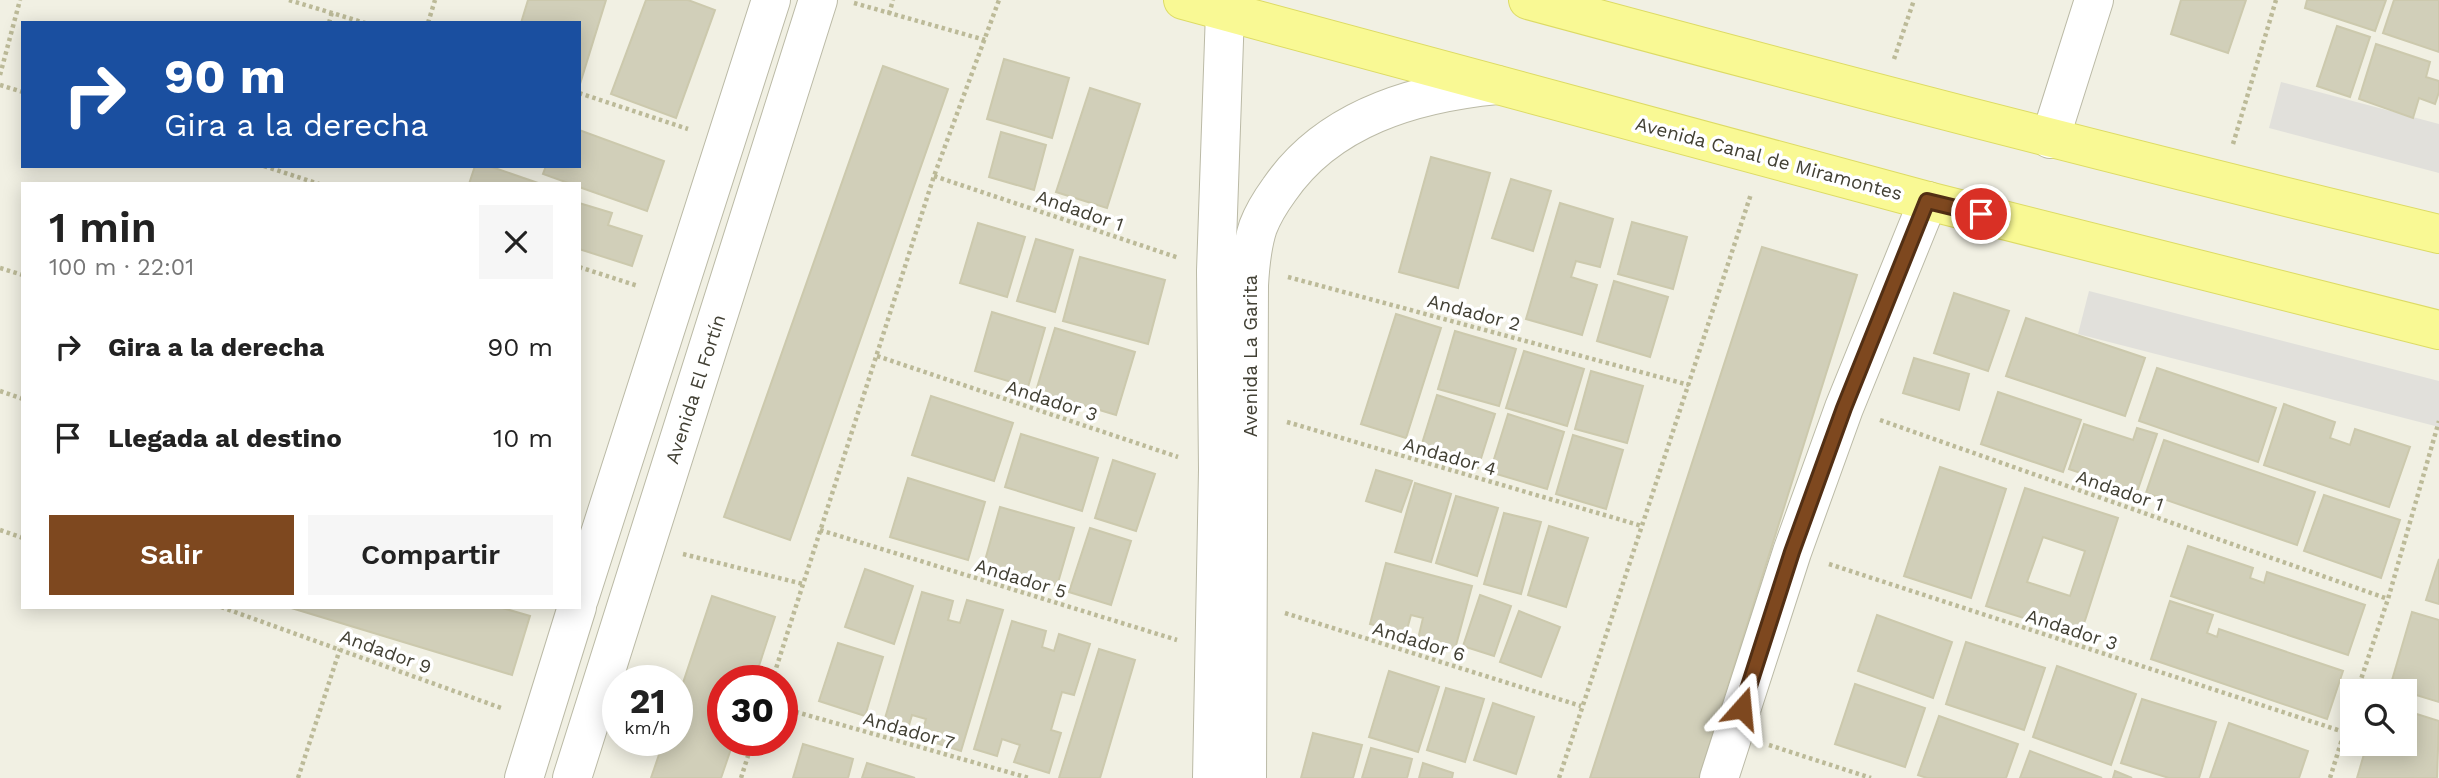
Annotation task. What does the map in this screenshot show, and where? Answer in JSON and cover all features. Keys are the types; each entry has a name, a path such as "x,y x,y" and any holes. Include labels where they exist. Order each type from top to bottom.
{"main road":[{"name":"Avenida Canal de Miramontes","path":"1183,0 1927,201 2439,330"},
{"path":"1528,0 1882,96 2439,234"}],"street":[{"path":"581,593 771,0"},
{"name":"Avenida El Fortín","path":"572,778 818,0"},
{"path":"2050,139 2094,0"},
{"name":"Avenida La Garita","path":"1226,12 1233,268 1250,412 1247,778"},
{"name":"Avenida La Garita","path":"1212,778 1218,470 1233,268 1258,228 1270,202 1289,175 1313,150 1340,130 1370,115 1412,100 1464,88 1497,85"},
{"path":"1720,778 1792,552 1844,408 1927,201"},
{"path":"524,778 576,609"}],"path":[{"path":"0,75 20,0"},
{"path":"289,0 359,21"},
{"path":"429,21 435,0"},
{"path":"845,0 985,40"},
{"path":"889,14 893,0"},
{"path":"777,665 934,176 999,0"},
{"path":"1882,96 1913,0"},
{"path":"2222,182 2276,0"},
{"path":"330,21 332,12"},
{"path":"0,85 21,91"},
{"path":"581,94 725,142"},
{"path":"1559,778 1763,157"},
{"path":"270,168 313,182"},
{"path":"285,173 286,168"},
{"name":"Andador 1","path":"934,176 1233,268"},
{"path":"0,268 21,274"},
{"path":"581,268 676,298"},
{"name":"Andador 2","path":"1233,268 1689,385"},
{"name":"Andador 3","path":"877,356 1218,470"},
{"path":"0,391 21,398"},
{"name":"Andador 1","path":"1844,408 2388,599"},
{"name":"Andador 4","path":"1250,412 1642,526"},
{"path":"2361,679 2388,599 2439,421"},
{"path":"0,530 21,537"},
{"name":"Andador 5","path":"820,530 1214,652"},
{"path":"646,545 803,584"},
{"name":"Andador 3","path":"1792,552 2340,731"},
{"name":"Andador 6","path":"1249,602 1581,706"},
{"name":"Andador 9","path":"228,609 541,722"},
{"path":"298,778 341,649"},
{"name":"Andador 7","path":"798,713 1029,778"},
{"path":"1734,734 1871,778"},
{"path":"2330,778 2340,745"},
{"path":"740,778 748,756"}],"shaded area":[{"path":"2281,82 2439,124 2439,173 2269,128"},
{"path":"2089,291 2439,381 2439,427 2078,334"}],"building":[{"path":"528,0 606,0 581,81 581,21 522,21"},
{"path":"646,0 688,0 715,10 676,118 611,94"},
{"path":"2181,0 2246,0 2228,53 2171,34"},
{"path":"2307,0 2386,0 2375,31 2305,8"},
{"path":"2394,0 2439,0 2439,52 2383,33"},
{"path":"2337,26 2370,37 2350,97 2317,86"},
{"path":"2376,44 2430,62 2426,77 2439,81 2435,104 2419,98 2413,118 2359,99"},
{"path":"1004,59 1069,78 1052,138 987,119"},
{"path":"883,66 948,89 790,540 724,517"},
{"path":"1090,88 1140,104 1107,208 1056,192"},
{"path":"581,131 664,161 647,211 581,188 581,182 565,182 543,174 545,168 581,168"},
{"path":"1001,132 1046,145 1034,190 989,177"},
{"path":"1431,157 1490,173 1458,288 1399,272"},
{"path":"474,168 495,168 535,182 470,182"},
{"path":"1511,179 1551,191 1533,251 1492,238"},
{"path":"1560,203 1613,219 1600,267 1576,261 1571,277 1597,285 1582,335 1526,319"},
{"path":"581,204 612,213 608,225 642,236 632,266 581,250"},
{"path":"1632,222 1687,237 1673,289 1618,274"},
{"path":"978,223 1025,237 1007,297 960,283"},
{"path":"1036,239 1073,250 1055,312 1017,301"},
{"path":"1762,247 1857,275 1699,778 1590,778"},
{"path":"1080,257 1165,280 1148,344 1063,321"},
{"path":"1614,281 1668,297 1650,357 1597,341"},
{"path":"1954,293 2009,311 1988,371 1934,353"},
{"path":"992,312 1045,328 1028,387 975,371"},
{"path":"1396,314 1441,328 1406,438 1361,424"},
{"path":"2026,318 2145,358 2125,416 2006,376"},
{"path":"1055,328 1135,352 1116,415 1036,391"},
{"path":"1455,331 1516,349 1499,406 1438,389"},
{"path":"1524,351 1584,369 1567,426 1506,408"},
{"path":"1914,358 1969,374 1959,410 1903,393"},
{"path":"2157,368 2276,408 2258,462 2139,421"},
{"path":"1591,371 1643,386 1627,443 1575,429"},
{"path":"1998,392 2081,420 2063,472 1981,444"},
{"path":"1437,395 1495,414 1478,468 1420,450"},
{"path":"931,396 1013,423 994,481 912,455"},
{"path":"2284,404 2335,422 2330,438 2350,445 2355,429 2410,447 2389,507 2264,465"},
{"path":"1508,414 1564,432 1547,489 1490,472"},
{"path":"2084,424 2133,440 2137,428 2157,434 2137,492 2069,469"},
{"path":"1021,434 1098,458 1082,511 1005,487"},
{"path":"1573,435 1623,450 1606,509 1556,494"},
{"path":"2164,440 2315,492 2297,545 2146,493"},
{"path":"1113,460 1155,474 1136,531 1095,518"},
{"path":"1940,467 2006,489 1971,598 1904,576"},
{"path":"1376,470 1412,481 1401,512 1366,501"},
{"path":"908,478 985,502 968,560 890,537"},
{"path":"1415,483 1451,494 1431,562 1395,552"},
{"path":"2025,488 2118,518 2080,636 1986,606","holes":["2043,537 2085,551 2070,596 2027,582"]},
{"path":"2324,495 2400,520 2381,578 2304,551"},
{"path":"1456,496 1498,508 1477,576 1436,563"},
{"path":"1000,507 1074,528 1057,586 984,564"},
{"path":"1504,513 1541,522 1521,594 1484,584"},
{"path":"1549,526 1588,538 1566,607 1528,595"},
{"path":"1090,528 1131,541 1111,605 1069,592"},
{"path":"2188,546 2253,568 2250,578 2264,583 2267,572 2365,605 2348,655 2171,596"},
{"path":"2439,559 2439,604 2426,600"},
{"path":"1386,563 1472,586 1455,649 1418,639 1423,618 1411,615 1406,633 1370,624"},
{"path":"865,569 913,586 894,644 845,627"},
{"path":"922,592 953,601 948,620 960,623 967,600 1003,610 961,751 920,738 926,719 912,715 907,732 883,725"},
{"path":"1480,595 1511,606 1494,656 1463,646"},
{"path":"712,596 775,617 759,665 707,665 707,756 729,756 721,778 651,778 659,756 693,756 693,665 689,665"},
{"path":"2170,601 2213,615 2207,633 2217,637 2219,629 2343,671 2327,719 2151,659"},
{"path":"295,609 506,609 530,616 512,675"},
{"path":"1519,611 1560,627 1541,677 1500,662"},
{"path":"2412,612 2439,620 2439,702 2417,695 2417,679 2392,679"},
{"path":"1877,615 1952,642 1933,698 1858,671"},
{"path":"1012,621 1046,631 1042,647 1054,651 1059,634 1090,644 1074,695 1062,692 1051,730 1061,733 1049,773 1014,762 1020,745 1002,739 997,756 974,749"},
{"path":"1966,642 2045,668 2024,730 1946,704"},
{"path":"838,643 883,657 865,716 819,701"},
{"path":"1099,649 1135,660 1100,778 1059,778"},
{"path":"2057,666 2136,694 2111,765 2033,737"},
{"path":"1389,671 1439,687 1418,752 1369,737"},
{"path":"1855,684 1925,708 1905,767 1835,744"},
{"path":"1446,688 1484,699 1465,762 1427,750"},
{"path":"2142,699 2216,722 2199,778 2169,778 2121,763"},
{"path":"1493,703 1534,717 1516,774 1474,760"},
{"path":"2417,714 2439,721 2437,778 2357,778 2363,756 2417,756"},
{"path":"1939,716 2018,744 2006,778 1927,778 1918,775"},
{"path":"2229,723 2308,751 2299,778 2210,778"},
{"path":"1313,733 1362,745 1353,778 1301,778"},
{"path":"803,744 853,759 848,778 793,778"},
{"path":"1371,748 1412,759 1407,778 1362,778"},
{"path":"2030,751 2102,778 2020,778"},
{"path":"867,763 915,778 862,778"},
{"path":"1423,763 1453,773 1452,778 1419,778"},
{"path":"2115,771 2132,778 2113,778"}],"route":[{"path":"1742,708 1792,552 1844,408 1927,201 1981,214"}]}
